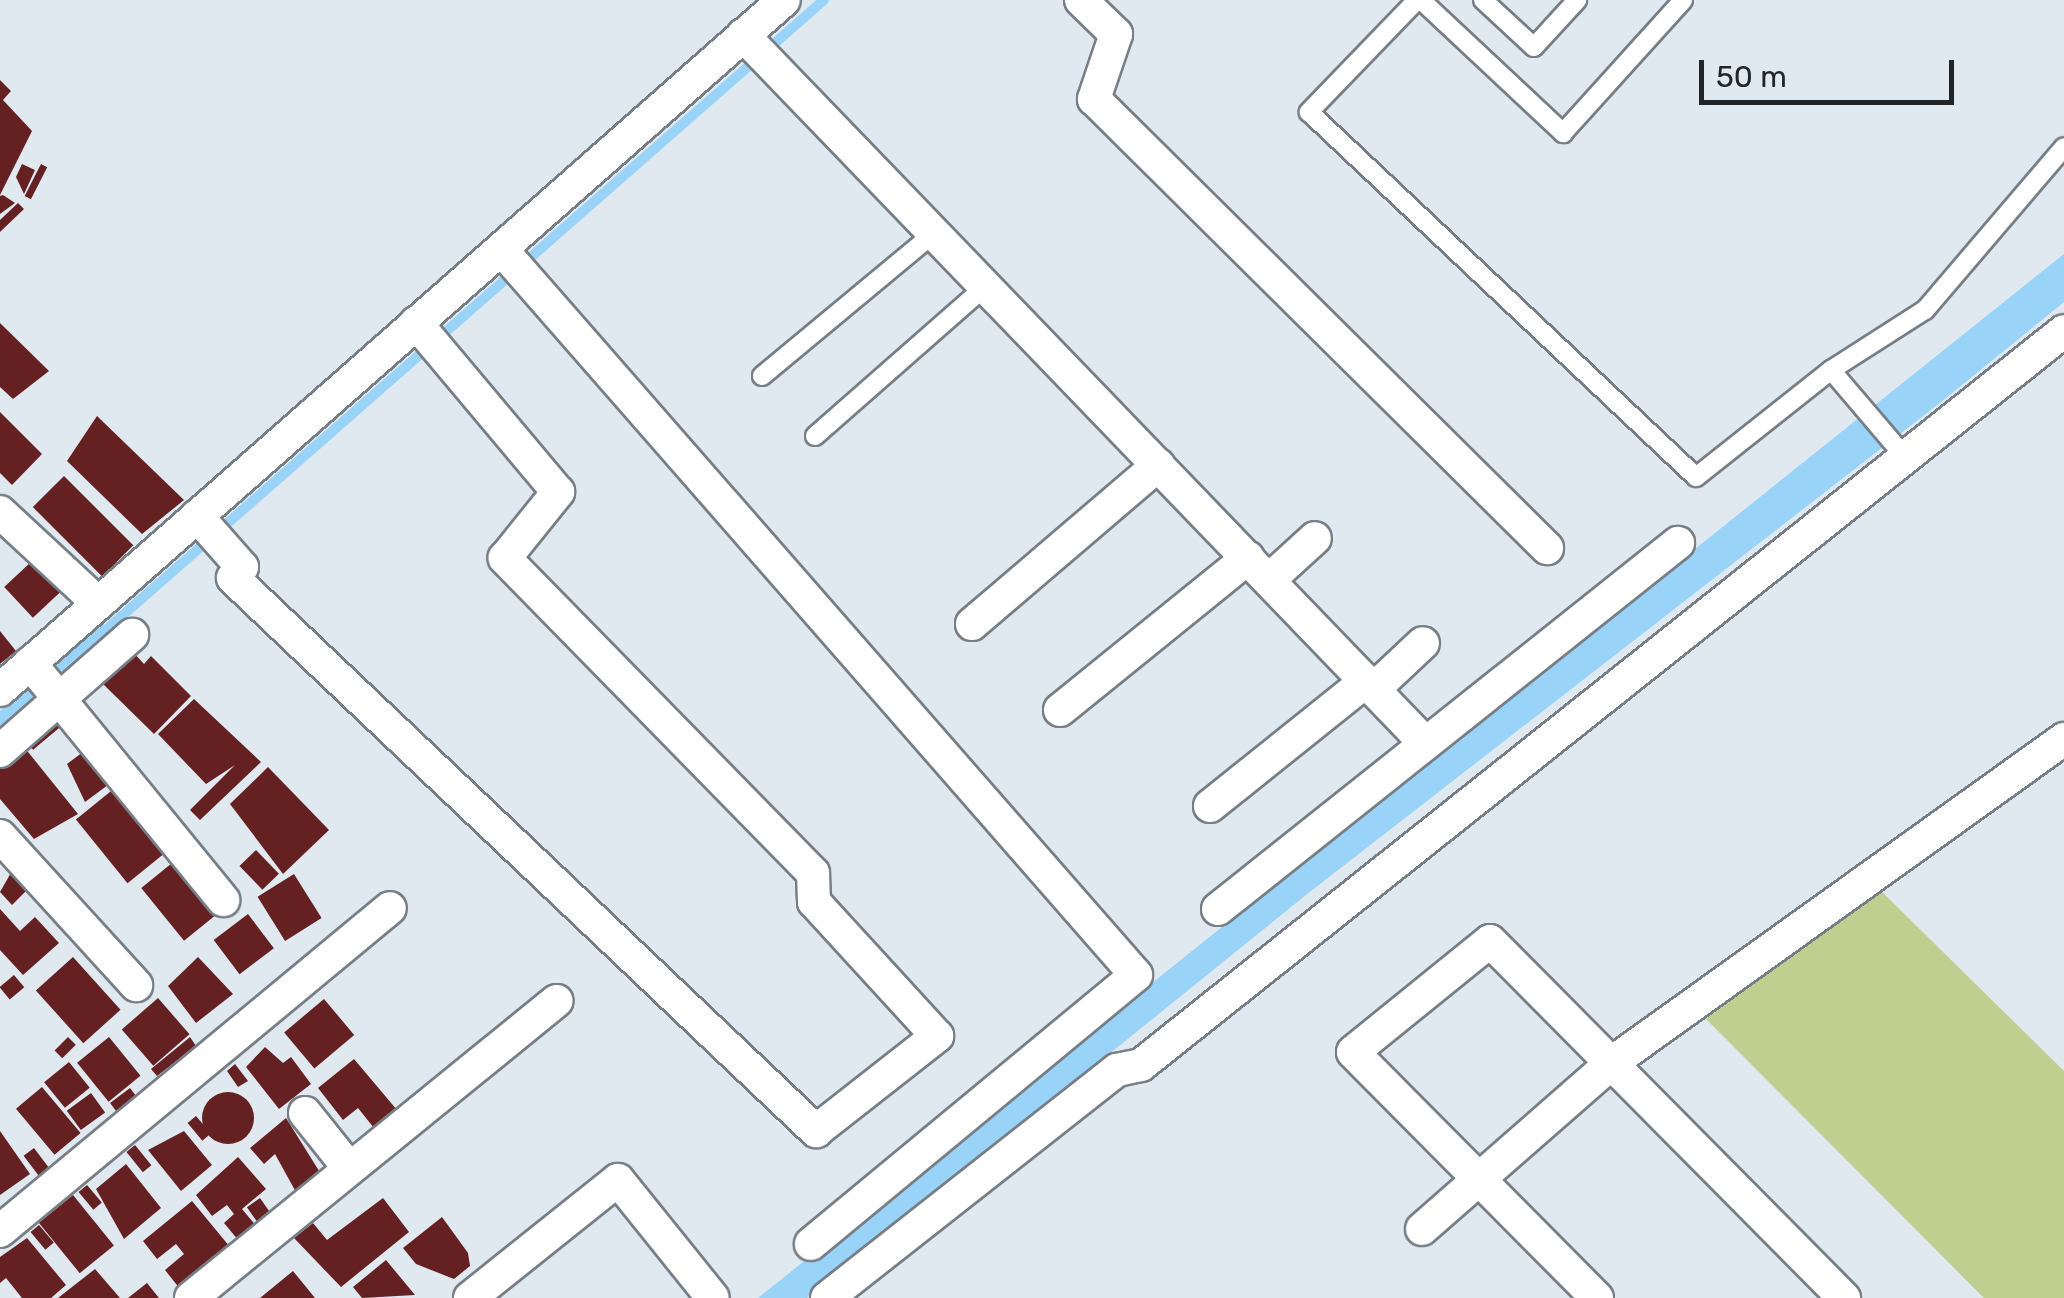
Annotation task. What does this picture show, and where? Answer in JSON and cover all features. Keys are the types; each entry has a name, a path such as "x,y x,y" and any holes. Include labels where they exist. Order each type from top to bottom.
{"street":[{"path":"0,751 98,603 208,529 428,337 756,48 784,0"},
{"path":"1082,0 1116,34 1094,98 1547,548"},
{"path":"756,48 1426,744"},
{"path":"513,262 1136,976 811,1244"},
{"path":"827,1298 1117,1070 1142,1065 1899,451 2064,330"},
{"path":"208,529 242,567 233,578 816,1131 937,1036 814,902 813,873 505,558 558,492 428,337"},
{"path":"972,624 1158,464"},
{"path":"0,512 98,603"},
{"path":"1060,710 1258,569 1315,538"},
{"path":"1218,909 1678,543"},
{"path":"0,690 46,681 132,635"},
{"path":"1210,806 1423,643"},
{"path":"46,681 222,900"},
{"path":"1422,1229 1613,1062 2064,739"},
{"path":"0,836 136,985"},
{"path":"0,1231 390,908"},
{"path":"1596,1298 1354,1052 1490,941 1844,1298"},
{"path":"191,1298 556,1000"},
{"path":"304,1113 349,1168"},
{"path":"491,1292 618,1180 714,1298"}],"lane":[{"path":"1683,0 1564,133 1419,0 1310,112 1696,477 1830,370 1925,310 2064,146"},
{"path":"1483,0 1534,47 1577,0"},
{"path":"762,376 934,232"},
{"path":"815,436 986,286"},
{"path":"1830,370 1899,451"}],"green space":[{"path":"1880,890 2064,1071 2064,1298 1984,1298 1706,1019"}],"water":[{"path":"2064,254 2064,302 1941,402 1311,891 807,1298 758,1298"},
{"path":"101,621 115,637 0,742 0,711"}],"building":[{"path":"0,80 11,91 3,100 32,131 0,195"},
{"path":"22,164 35,170 24,194 16,177"},
{"path":"41,164 47,167 31,199 25,196"},
{"path":"0,196 15,203 0,214"},
{"path":"18,203 24,209 0,232 0,220"},
{"path":"0,323 49,371 13,399 0,387"},
{"path":"0,412 42,454 12,485 0,473"},
{"path":"97,416 184,500 142,534 67,461"},
{"path":"64,476 133,545 102,576 33,507"},
{"path":"32,561 61,592 33,618 4,587"},
{"path":"0,631 16,651 0,664"},
{"path":"132,651 144,664 151,656 191,696 154,734 102,683"},
{"path":"194,699 261,762 200,820 190,810 235,765 206,784 158,734"},
{"path":"58,708 68,720 33,750 23,738"},
{"path":"20,742 78,814 34,839 0,799 0,764"},
{"path":"91,746 116,779 85,802 67,764"},
{"path":"268,767 329,830 283,874 230,804"},
{"path":"121,783 173,847 128,883 76,820"},
{"path":"256,850 279,874 262,890 239,866"},
{"path":"177,859 220,912 184,941 141,888"},
{"path":"12,871 29,888 12,905 0,892"},
{"path":"294,874 322,918 285,941 258,897"},
{"path":"0,909 20,931 35,917 59,943 23,975 0,950"},
{"path":"248,914 274,948 240,974 214,940"},
{"path":"73,957 121,1010 83,1043 36,990"},
{"path":"198,957 233,994 196,1023 168,986"},
{"path":"14,975 24,987 10,999 0,987"},
{"path":"158,998 189,1034 153,1066 122,1029"},
{"path":"324,999 354,1035 314,1068 284,1032"},
{"path":"68,1037 76,1045 62,1058 55,1050"},
{"path":"109,1037 140,1076 109,1102 77,1063"},
{"path":"190,1037 196,1046 157,1076 151,1069"},
{"path":"265,1047 283,1063 291,1057 311,1084 279,1109 246,1067"},
{"path":"354,1059 397,1110 374,1128 358,1108 343,1120 318,1088"},
{"path":"69,1062 90,1088 65,1108 44,1082"},
{"path":"235,1064 248,1081 238,1087 227,1071"},
{"path":"42,1087 81,1133 55,1155 16,1109"},
{"path":"130,1088 136,1096 116,1111 110,1103"},
{"path":"228,1092 246,1100 254,1118 246,1136 228,1144 210,1136 202,1118 210,1100"},
{"path":"91,1093 105,1112 81,1130 67,1111"},
{"path":"196,1116 211,1134 202,1141 188,1123"},
{"path":"286,1118 321,1174 297,1194 275,1154 264,1164 250,1148"},
{"path":"0,1131 30,1174 0,1195"},
{"path":"184,1131 212,1165 181,1191 148,1150"},
{"path":"135,1145 151,1165 143,1172 126,1152"},
{"path":"34,1148 50,1169 39,1177 24,1156"},
{"path":"238,1157 266,1189 242,1209 257,1227 239,1241 224,1223 234,1214 227,1205 212,1216 196,1195"},
{"path":"126,1164 161,1208 124,1239 96,1189"},
{"path":"87,1185 102,1203 93,1210 79,1192"},
{"path":"73,1195 114,1246 80,1273 39,1223"},
{"path":"260,1198 272,1215 259,1224 247,1207"},
{"path":"383,1198 409,1232 341,1287 294,1238 313,1223 327,1240"},
{"path":"192,1201 230,1247 180,1289 165,1270 184,1254 176,1244 157,1259 143,1241"},
{"path":"442,1217 468,1253 470,1266 454,1279 416,1264 403,1248"},
{"path":"39,1225 54,1243 45,1250 31,1232"},
{"path":"27,1238 66,1285 51,1298 22,1298 6,1278 0,1283 0,1257"},
{"path":"386,1260 415,1295 362,1298 353,1287"},
{"path":"95,1269 120,1298 58,1298"},
{"path":"293,1271 315,1298 260,1298"},
{"path":"147,1283 159,1298 128,1298"}],"waterway":[{"path":"99,636 824,0"}]}
